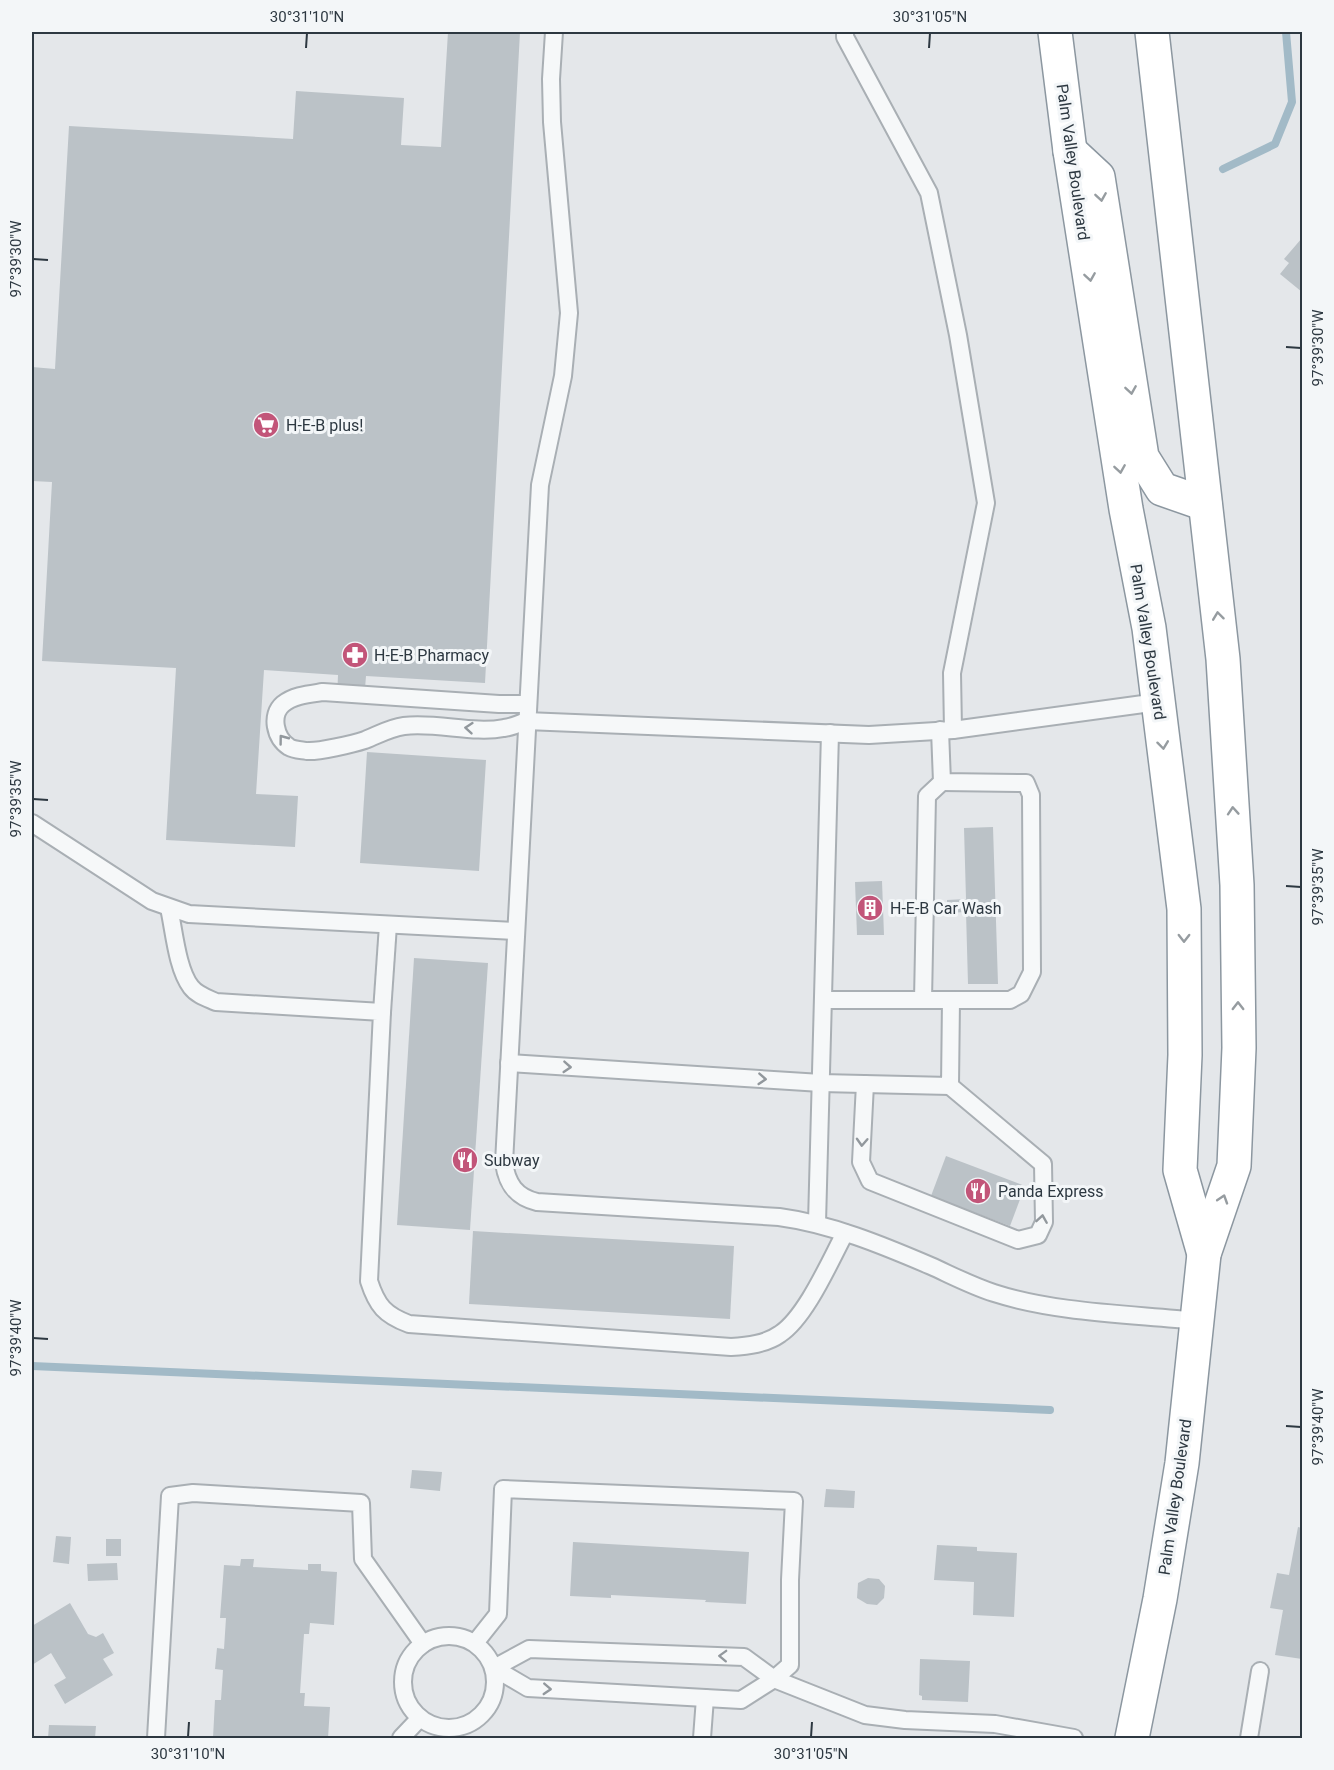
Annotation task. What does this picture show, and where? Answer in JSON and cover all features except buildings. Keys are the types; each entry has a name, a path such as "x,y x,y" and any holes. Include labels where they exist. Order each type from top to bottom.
{"highway":[{"name":"Palm Valley Boulevard","path":"1055,32 1070,151 1126,509 1149,628 1184,909 1185,1055 1180,1170 1204,1254"},
{"name":"Palm Valley Boulevard","path":"1132,1738 1160,1599 1182,1463 1204,1254 1234,1166 1239,1048 1238,885 1223,658 1152,32"},
{"path":"1070,151 1098,177 1142,457 1162,489 1205,504"}],"lane":[{"path":"554,32 551,79 552,122 570,313 563,376 540,485 508,1063 504,1162 510,1185 526,1199 537,1202 779,1217 817,1223 971,1284 1017,1299 1061,1307 1197,1321"},
{"path":"845,32 845,37 929,193 958,335 986,503 952,673 942,782 927,796 923,1000"},
{"path":"527,713 503,729 438,725 404,726 384,731 364,740 321,751 291,749 284,743 276,728 276,714 283,704 295,698 323,692 499,704 527,713 869,735 947,730 1158,702"},
{"path":"817,1223 830,733"},
{"path":"823,1000 1010,1000 1021,994 1032,972 1031,795 1026,783 942,782"},
{"path":"32,824 135,891 169,908 189,914 515,931"},
{"path":"169,908 184,974 192,988 203,997 216,1002 382,1012"},
{"path":"388,925 369,1281 374,1297 384,1311 397,1320 421,1325 731,1347 749,1346 779,1335 791,1325 802,1311 845,1233"},
{"path":"950,1086 951,1000"},
{"path":"508,1063 821,1083 865,1084 950,1086 1043,1164 1044,1222 1038,1235 1018,1240 870,1181 861,1162 865,1084"},
{"path":"475,1642 498,1614 502,1489 794,1501 790,1580 790,1665 774,1679 741,1700 528,1688 494,1668"},
{"path":"156,1738 170,1496 193,1493 361,1503 363,1559 423,1644"},
{"path":"445,1635 460,1636 475,1642 487,1653 494,1668 496,1683 493,1697 486,1711 476,1721 462,1727 447,1729 420,1718 410,1707 404,1693 403,1677 407,1662 416,1648 423,1644 430,1639 445,1635"},
{"path":"494,1668 529,1649 744,1657 774,1679 865,1715 905,1720 995,1724 1074,1738"},
{"path":"1249,1738 1260,1671"},
{"path":"702,1738 705,1698"},
{"path":"401,1738 420,1718"}],"waterway":[{"path":"1223,169 1275,144 1292,102 1286,32"},
{"path":"32,1366 1050,1410"}],"place":[{"name":"H-E-B plus!","path":"266,425"},
{"name":"H-E-B Pharmacy","path":"355,655"},
{"name":"H-E-B Car Wash","path":"870,908"},
{"name":"Subway","path":"465,1160"},
{"name":"Panda Express","path":"978,1191"}]}
